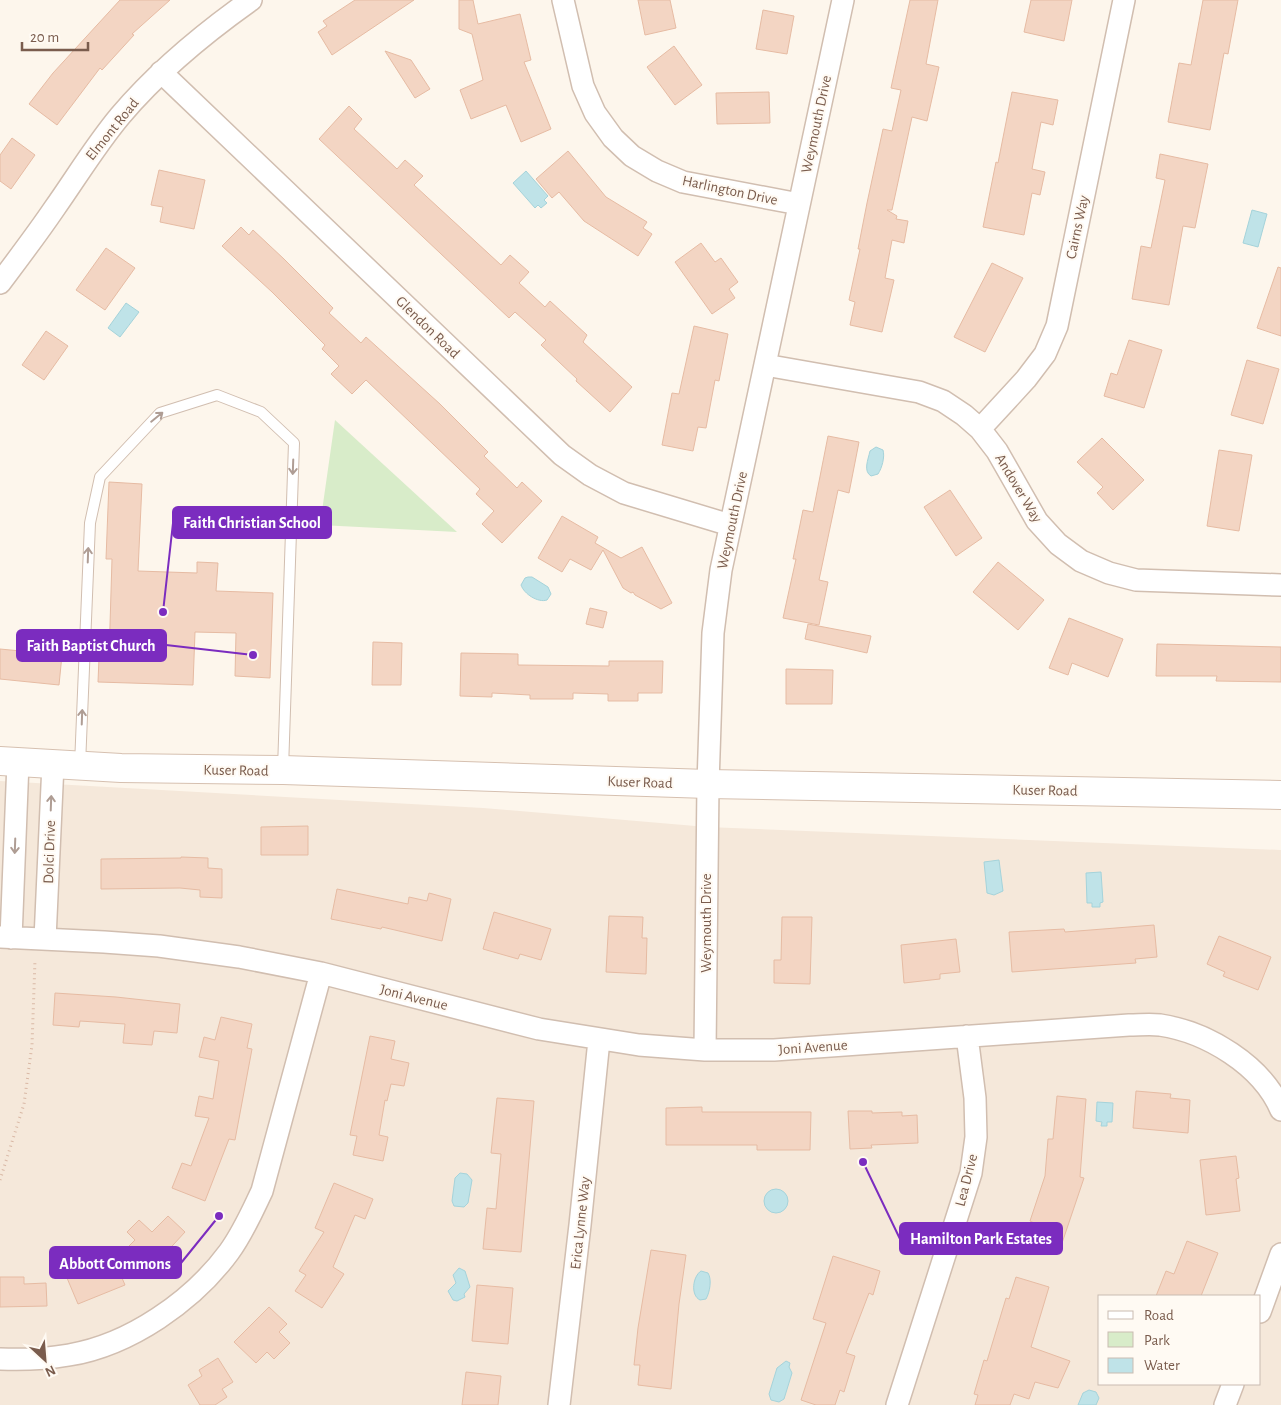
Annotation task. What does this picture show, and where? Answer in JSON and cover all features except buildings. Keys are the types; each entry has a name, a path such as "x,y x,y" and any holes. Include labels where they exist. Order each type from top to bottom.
{"street":[{"name":"Elmont Road","path":"0,284 55,208 86,159 121,115 161,72 217,24 252,0"},
{"name":"Harlington Drive","path":"563,0 583,86 595,113 613,138 632,156 656,171 683,182 799,204"},
{"name":"Weymouth Drive","path":"705,1050 708,784 713,633 721,570 843,0"},
{"name":"Cairns Way","path":"980,429 1026,379 1045,354 1057,326 1124,0"},
{"name":"Glendon Road","path":"161,72 562,455 590,475 624,493 730,526"},
{"name":"Andover Way","path":"764,365 919,392 943,401 964,415 980,429 997,451 1037,521 1058,544 1081,560 1109,574 1136,580 1281,585"},
{"name":"Kuser Road","path":"9,762 120,768 283,770 708,784 1281,795"},
{"path":"6,938 9,762"},
{"name":"Dolci Drive","path":"40,939 52,764"},
{"name":"Joni Avenue","path":"6,938 159,946 240,957 321,973 539,1029 599,1040 705,1050 774,1050 1129,1025 1159,1025 1186,1031 1218,1044 1241,1060 1262,1081 1281,1110"},
{"path":"0,1360 30,1360 71,1355 110,1343 143,1327 174,1307 202,1283 229,1252 262,1191 321,973"},
{"name":"Lea Drive","path":"897,1405 971,1173 976,1138 975,1098 967,1036"},
{"name":"Erica Lynne Way","path":"559,1405 599,1040"},
{"path":"1261,1309 1281,1254"},
{"path":"1225,1405 1233,1385"}],"lane":[{"path":"80,766 90,523 100,477 160,413 216,395 261,412 294,443 283,770"}],"path":[{"path":"0,1180 24,1104 32,1046 40,939"}],"shaded area":[{"path":"0,781 483,808 707,827 1281,850 1281,1405 0,1405"}],"green space":[{"path":"335,420 457,532 320,525"}],"water":[{"path":"526,171 548,196 544,200 547,203 541,208 538,205 535,208 513,183"},
{"path":"1252,210 1267,214 1258,247 1243,243"},
{"path":"126,303 139,312 120,337 108,328"},
{"path":"876,447 883,450 884,453 882,466 878,474 871,476 867,471 867,462 870,451"},
{"path":"532,577 548,587 551,594 547,600 536,599 525,592 521,585 525,578"},
{"path":"999,860 1003,891 994,895 987,893 984,862"},
{"path":"1101,872 1103,902 1100,903 1100,907 1092,907 1092,903 1087,903 1086,873"},
{"path":"1097,1102 1113,1103 1112,1122 1107,1122 1107,1126 1101,1126 1102,1122 1096,1121"},
{"path":"460,1173 467,1174 472,1180 468,1203 464,1207 454,1206 452,1201 455,1178"},
{"path":"776,1189 785,1192 788,1201 785,1210 776,1213 767,1210 764,1201 767,1192"},
{"path":"459,1268 465,1271 470,1287 464,1294 465,1297 457,1301 453,1300 448,1291 456,1283 453,1275"},
{"path":"701,1271 708,1273 710,1282 706,1299 700,1300 695,1294 694,1285 698,1273"},
{"path":"786,1361 790,1363 789,1367 792,1373 784,1399 779,1402 771,1400 769,1394 777,1368"},
{"path":"1089,1390 1096,1392 1099,1398 1096,1405 1078,1405 1083,1393"}],"place":[{"name":"Faith Christian School","path":"163,612"},
{"name":"Faith Baptist Church","path":"253,655"},
{"name":"Hamilton Park Estates","path":"863,1162"},
{"name":"Abbott Commons","path":"219,1216"}]}
